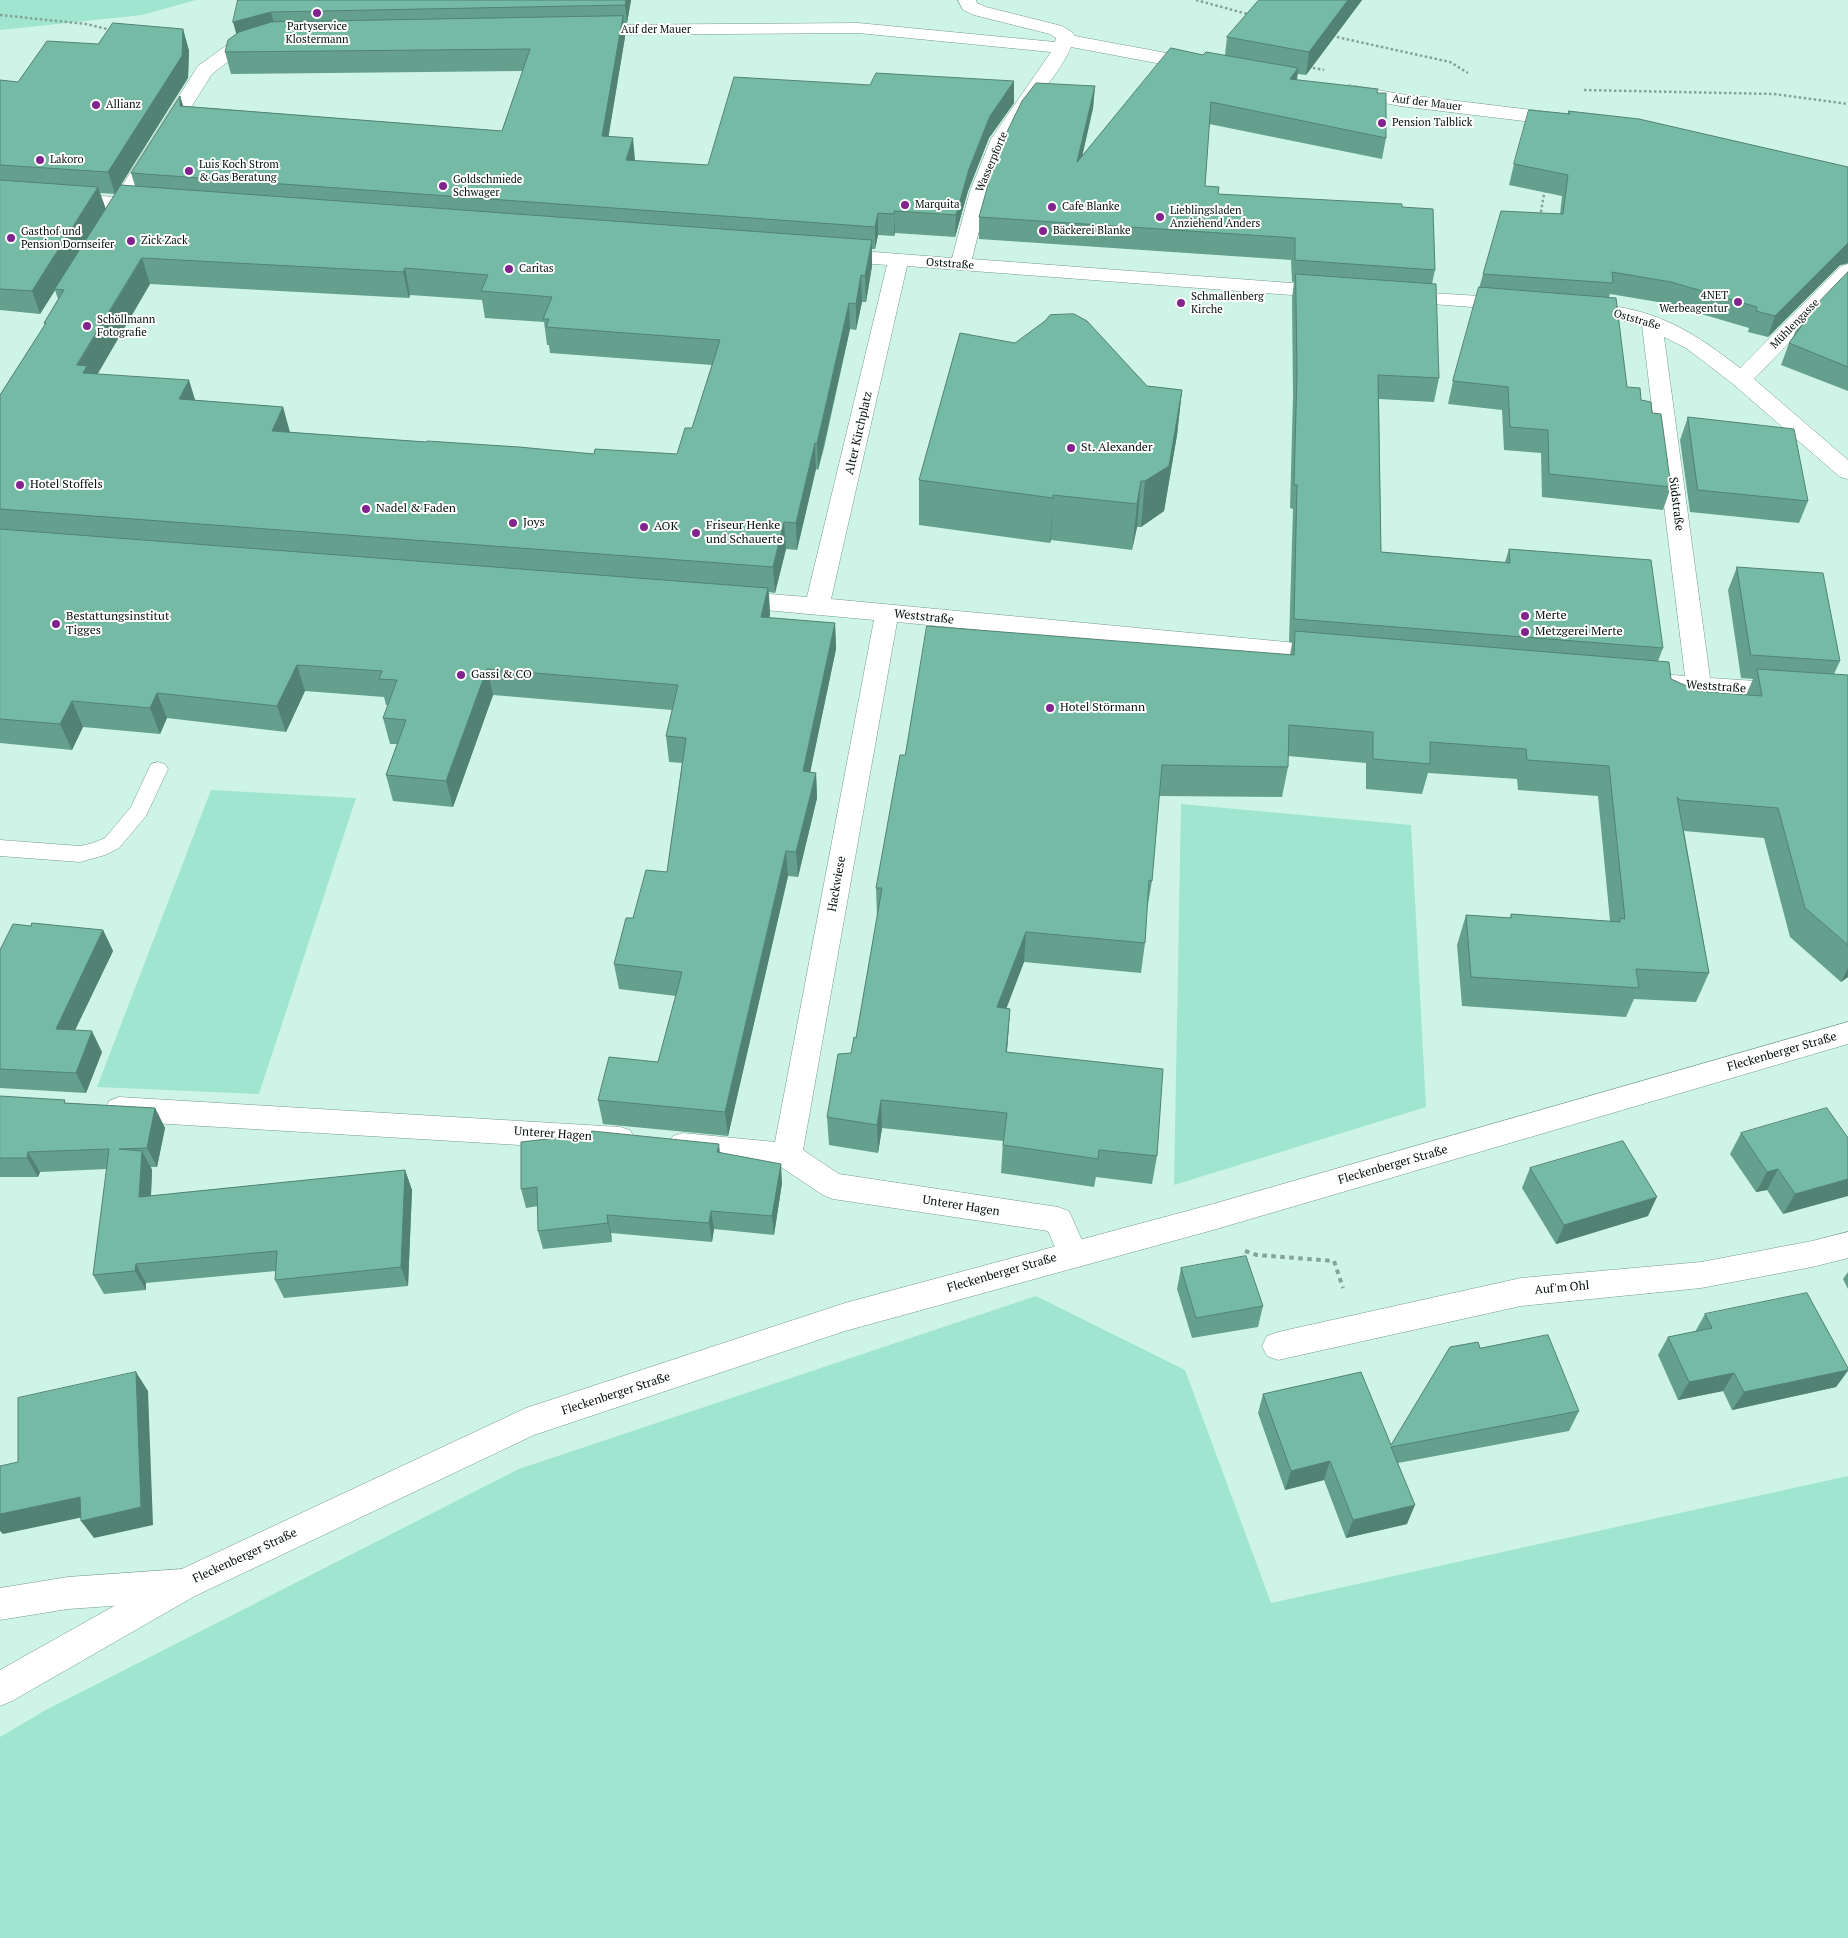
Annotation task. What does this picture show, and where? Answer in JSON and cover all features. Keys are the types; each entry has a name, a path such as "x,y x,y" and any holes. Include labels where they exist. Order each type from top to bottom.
{"street":[{"path":"968,0 969,6 980,11 1064,33 1066,36 1064,44"},
{"name":"Auf der Mauer","path":"570,30 858,28 1064,44 1220,68"},
{"path":"100,237 205,70 233,49 254,41 276,37"},
{"name":"Wasserpforte","path":"961,264 977,199 998,143 1011,121 1040,84 1064,44"},
{"name":"Auf der Mauer","path":"1335,89 1400,100 1586,122"},
{"path":"0,194 160,206"},
{"name":"Oststraße","path":"820,254 1530,306"},
{"name":"Alter Kirchplatz","path":"817,606 898,260"},
{"name":"Mühlengasse","path":"1741,379 1848,270"},
{"name":"Oststraße","path":"1558,307 1602,311 1652,322 1694,343 1741,379 1848,472"},
{"name":"Südstraße","path":"1652,322 1699,686"},
{"name":"Weststraße","path":"707,598 817,606 1188,644 1354,657"},
{"name":"Hackwiese","path":"787,1154 887,613"},
{"name":"Weststraße","path":"1630,680 1848,696"},
{"name":"Fleckenberger Straße","path":"0,1689 183,1585 526,1423 845,1317 1213,1217 1848,1033"},
{"name":"Unterer Hagen","path":"90,1107 568,1134 787,1154 833,1186 1058,1220 1073,1254"},
{"name":"Auf'm Ohl","path":"1278,1346 1521,1292 1701,1275 1848,1245"},
{"name":"Fleckenberger Straße","path":"0,1604 36,1596 103,1589 183,1585"}],"lane":[{"path":"0,848 80,854 98,850 112,843 139,811 158,769"}],"path":[{"path":"1196,0 1252,15"},
{"path":"0,15 86,24 112,30"},
{"path":"1326,34 1450,62 1471,76"},
{"path":"1540,218 1558,120"},
{"path":"1213,1217 1224,1237 1240,1249 1257,1255 1334,1261 1357,1328"}],"green space":[{"path":"0,0 196,0 142,15 0,30"},
{"path":"211,790 356,798 259,1094 97,1087"},
{"path":"1181,804 1411,825 1426,1107 1174,1185"},
{"path":"1036,1296 1185,1370 1271,1603 1848,1476 1848,1938 0,1938 0,1737 44,1711 519,1469"}],"building":[{"path":"238,0 626,0 625,5 271,12 233,22"},
{"path":"1259,0 1348,0 1309,52 1227,37"},
{"path":"623,16 602,136 633,138 626,160 708,165 734,77 870,85 876,73 1014,81 990,116 969,169 956,215 894,211 894,214 878,213 875,227 131,173 180,96 180,106 502,131 530,49 225,52 228,40 239,32 271,22"},
{"path":"113,23 183,29 182,56 108,172 0,165 0,80 18,82 47,41 98,44"},
{"path":"1171,48 1203,55 1206,52 1298,68 1290,79 1378,89 1377,93 1386,93 1386,138 1211,102 1205,186 1219,187 1218,194 1402,204 1402,207 1433,209 1435,270 1295,260 1295,238 979,217 993,167 1006,134 1022,101 1036,83 1095,86 1077,162"},
{"path":"1529,110 1570,114 1568,111 1639,119 1848,167 1848,243 1775,316 1756,311 1757,307 1671,282 1612,272 1613,283 1483,274 1501,211 1563,214 1568,175 1514,164"},
{"path":"0,180 98,187 32,291 0,289"},
{"path":"121,185 872,240 865,276 861,275 856,304 849,303 817,443 815,443 796,523 784,522 773,567 0,509 0,395 46,323 44,323 64,290 55,289","holes":["142,258 403,272 405,268 488,275 481,291 552,297 543,319 549,319 546,327 720,340 692,428 685,428 677,454 595,449 594,454 519,447 272,431 283,407 179,399 189,380 83,373 87,366 77,365"]},
{"path":"1848,272 1848,367 1789,343 1803,324 1799,323"},
{"path":"1296,274 1436,284 1439,378 1378,375 1381,552 1510,563 1509,549 1651,560 1663,648 1294,619 1297,485 1294,485 1297,373"},
{"path":"1479,287 1616,298 1627,387 1640,388 1641,400 1651,402 1652,413 1661,414 1671,487 1549,474 1548,430 1510,427 1508,387 1453,381"},
{"path":"1074,314 1087,321 1147,386 1182,390 1169,466 1145,481 1141,481 1137,504 1053,495 1053,498 919,480 960,333 1015,343 1045,321 1050,315"},
{"path":"1688,417 1794,429 1808,501 1698,490"},
{"path":"0,529 768,588 761,617 835,623 803,771 816,773 796,852 786,851 725,1112 598,1100 609,1057 658,1062 682,972 614,964 626,918 633,918 646,870 667,872 686,738 666,736 678,685 487,669 446,781 386,775 406,720 383,718 397,680 379,679 382,671 297,665 277,706 157,693 150,708 72,701 60,724 0,719"},
{"path":"1737,567 1823,573 1840,661 1751,655"},
{"path":"927,626 1294,655 1295,631 1669,662 1671,679 1698,691 1762,696 1757,669 1848,675 1848,945 1805,908 1778,808 1680,800 1677,797 1709,973 1636,969 1639,988 1471,977 1466,915 1511,918 1511,914 1620,922 1620,918 1625,919 1609,766 1527,760 1526,749 1430,742 1430,764 1373,759 1373,732 1289,725 1288,767 1162,765 1152,881 1149,880 1145,943 1026,932 997,1007 1010,1009 1006,1052 1163,1069 1157,1156 1099,1150 1098,1159 1003,1145 1007,1113 881,1100 877,1125 827,1117 838,1054 851,1053 854,1037 856,1038 882,888 876,888 900,755 905,755"},
{"path":"32,923 103,930 56,1029 92,1031 76,1073 0,1069 0,950 13,924 31,926"},
{"path":"0,1096 65,1100 64,1103 155,1108 147,1148 119,1149 142,1151 139,1197 405,1170 401,1267 275,1280 277,1251 136,1264 135,1271 93,1275 109,1149 28,1152 27,1158 0,1158"},
{"path":"1827,1108 1848,1138 1848,1179 1795,1194 1778,1169 1767,1172 1741,1133"},
{"path":"592,1131 719,1144 717,1152 781,1164 772,1216 711,1211 709,1223 607,1215 608,1223 538,1231 537,1187 521,1189 521,1142 591,1134"},
{"path":"1623,1141 1657,1197 1564,1225 1530,1168"},
{"path":"1246,1256 1263,1306 1196,1318 1181,1268"},
{"path":"1807,1293 1848,1370 1744,1392 1734,1373 1689,1382 1668,1337 1712,1328 1705,1314"},
{"path":"1548,1335 1579,1411 1391,1447 1415,1505 1353,1520 1330,1461 1291,1471 1263,1394 1361,1372 1391,1445 1450,1347 1478,1342 1480,1348"},
{"path":"136,1372 141,1507 81,1521 80,1497 0,1514 0,1466 18,1462 18,1398"}],"place":[{"name":"Partyservice Klostermann","path":"317,13"},
{"name":"Allianz","path":"96,105"},
{"name":"Pension Talblick","path":"1382,123"},
{"name":"Lakoro","path":"40,160"},
{"name":"Luis Koch Strom & Gas Beratung","path":"189,171"},
{"name":"Goldschmiede Schwager","path":"443,186"},
{"name":"Marquita","path":"905,205"},
{"name":"Cafe Blanke","path":"1052,207"},
{"name":"Lieblingsladen Anziehend Anders","path":"1160,217"},
{"name":"Bäckerei Blanke","path":"1043,231"},
{"name":"Gasthof und Pension Dornseifer","path":"11,238"},
{"name":"Zick Zack","path":"131,241"},
{"name":"Caritas","path":"509,269"},
{"name":"4NET Werbeagentur","path":"1738,302"},
{"name":"Schmallenberg Kirche","path":"1181,303"},
{"name":"Schöllmann Fotografie","path":"87,326"},
{"name":"St. Alexander","path":"1071,448"},
{"name":"Hotel Stoffels","path":"20,485"},
{"name":"Nadel & Faden","path":"366,509"},
{"name":"Joys","path":"513,523"},
{"name":"AOK","path":"644,527"},
{"name":"Friseur Henke und Schauerte","path":"696,533"},
{"name":"Merte","path":"1525,616"},
{"name":"Bestattungsinstitut Tigges","path":"56,624"},
{"name":"Metzgerei Merte","path":"1525,632"},
{"name":"Gassi & CO","path":"461,675"},
{"name":"Hotel Störmann","path":"1050,708"}]}
